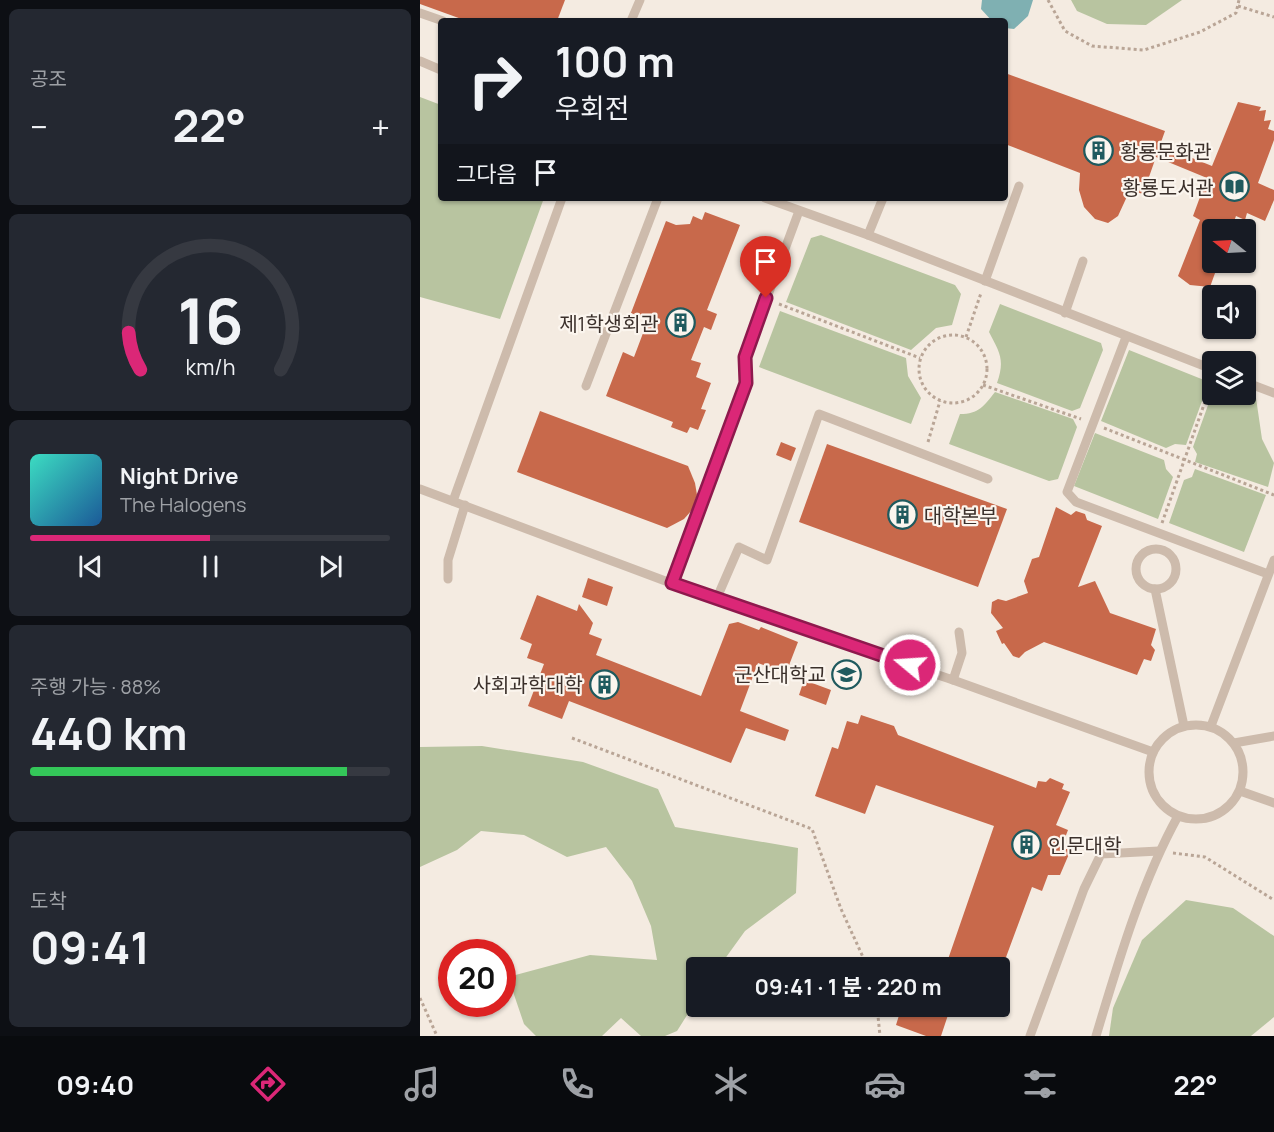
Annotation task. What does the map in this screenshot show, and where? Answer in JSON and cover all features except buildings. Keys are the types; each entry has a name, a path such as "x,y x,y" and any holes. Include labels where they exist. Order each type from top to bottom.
{"lane":[{"path":"632,18 640,0"},
{"path":"420,12 438,19"},
{"path":"420,61 438,69"},
{"path":"985,281 1019,186"},
{"path":"453,501 561,201"},
{"path":"586,386 657,201"},
{"path":"773,201 868,235 1202,365"},
{"path":"868,235 883,201"},
{"path":"672,583 746,383 745,357 799,211"},
{"path":"1065,313 1083,261"},
{"path":"1126,337 1067,492 1076,502 1268,574"},
{"path":"1256,386 1274,393"},
{"path":"716,600 739,547 767,560 819,414 988,479"},
{"path":"420,489 716,600 953,680 1153,752"},
{"path":"448,579 447,560 465,505"},
{"path":"1161,549 1173,557 1175,575 1167,585 1155,589 1143,584 1139,579 1136,566 1148,550 1161,549"},
{"path":"1211,726 1274,560"},
{"path":"1155,589 1184,726"},
{"path":"953,680 962,653 959,632"},
{"path":"1198,724 1211,726 1224,733 1234,743 1241,756 1244,771 1240,791 1224,811 1209,818 1193,820 1178,816 1165,808 1155,796 1150,782 1149,766 1153,752 1161,740 1172,731 1198,724"},
{"path":"1234,743 1274,736"},
{"path":"1240,791 1274,803"},
{"path":"1096,1036 1116,969 1159,852 1178,816"},
{"path":"1030,1036 1084,890 1101,854 1159,852"}],"path":[{"path":"1048,0 1065,31 1092,46 1144,50 1200,32 1236,13 1239,0"},
{"path":"1238,6 1274,17"},
{"path":"966,337 985,281"},
{"path":"766,298 920,358"},
{"path":"943,336 966,337 976,343 983,352 987,363 987,375 977,394 968,400 957,403 940,401 928,391 922,382 919,371 920,358 933,341 943,336"},
{"path":"983,385 1092,423 1274,495"},
{"path":"924,455 940,401"},
{"path":"1158,533 1204,405"},
{"path":"572,738 812,829 841,909 863,957"},
{"path":"1159,852 1205,857 1274,900"},
{"path":"420,998 437,1036"},
{"path":"878,1017 880,1036"}],"green space":[{"path":"1071,0 1182,0 1146,25 1107,24 1077,11"},
{"path":"420,97 438,104 438,201 543,201 500,319 420,297"},
{"path":"821,235 955,285 961,294 952,325 936,328 911,350 786,302 811,238"},
{"path":"1000,304 1101,343 1103,350 1080,408 1072,411 997,383 1001,362 989,332"},
{"path":"780,311 906,358 908,376 921,398 911,424 759,367"},
{"path":"1129,350 1202,379 1202,401 1186,445 1175,444 1166,448 1101,421"},
{"path":"995,392 1073,419 1077,427 1058,479 1049,481 949,444 960,414 972,413 980,408"},
{"path":"1256,398 1262,439 1274,463 1268,487 1195,462 1197,454 1193,447 1208,405 1256,405"},
{"path":"1095,433 1164,460 1166,469 1173,477 1158,519 1074,486"},
{"path":"1195,469 1266,495 1244,552 1169,523 1184,480 1192,477"},
{"path":"482,746 583,762 658,789 675,827 798,848 796,893 745,931 726,957 686,957 686,1017 677,1031 665,1036 641,1036 621,1018 602,1036 536,1036 524,1024 516,1000 516,975 590,955 657,960 651,926 632,881 606,847 567,857 524,835 481,831 457,850 420,867 420,747"},
{"path":"1186,900 1233,908 1274,936 1274,1017 1251,1036 1109,1036 1113,1008 1142,940"}],"water":[{"path":"982,0 1033,0 1028,16 1014,29 1008,28 1008,18 989,18 981,9"}],"place":[{"name":"황룡문화관","path":"1099,151"},
{"name":"황룡도서관","path":"1235,187"},
{"name":"제1학생회관","path":"680,323"},
{"name":"대학본부","path":"903,515"},
{"name":"군산대학교","path":"847,674"},
{"name":"사회과학대학","path":"604,684"},
{"name":"인문대학","path":"1027,845"}],"route":[{"path":"766,298 745,357 746,383 672,583 910,665"}]}
